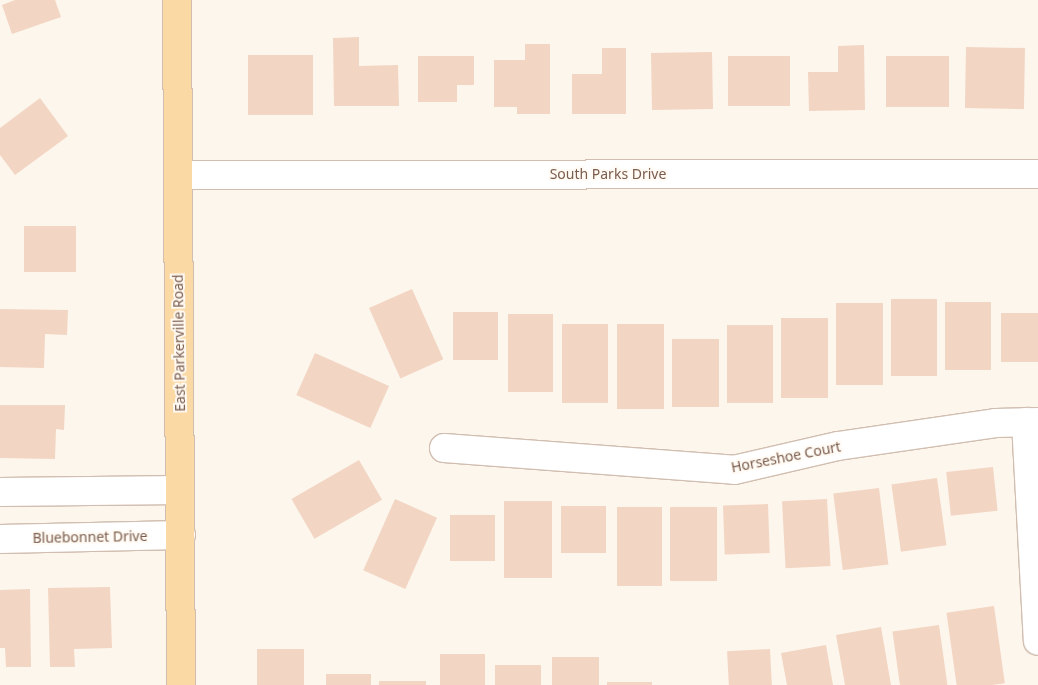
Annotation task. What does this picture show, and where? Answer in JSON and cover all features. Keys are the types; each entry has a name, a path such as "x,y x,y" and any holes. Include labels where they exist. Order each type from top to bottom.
{"main road":[{"name":"East Parkerville Road","path":"177,0 181,685"}],"street":[{"name":"South Parks Drive","path":"178,175 1038,174"},
{"path":"1032,422 1038,641"},
{"name":"Horseshoe Court","path":"444,448 734,470 838,446 996,423 1032,422"},
{"path":"0,492 180,490"},
{"name":"Bluebonnet Drive","path":"0,539 181,535"}],"building":[{"path":"15,0 55,0 61,17 12,34 2,5"},
{"path":"359,37 359,66 398,65 399,106 334,106 333,38"},
{"path":"525,44 550,44 550,114 517,114 517,107 494,107 494,60 525,60"},
{"path":"864,45 865,110 809,111 808,72 838,72 838,46"},
{"path":"966,47 1025,48 1024,109 965,108"},
{"path":"602,48 626,48 626,114 572,114 572,74 602,74"},
{"path":"712,52 713,109 652,110 651,53"},
{"path":"248,55 313,55 313,115 248,115"},
{"path":"418,56 474,56 474,85 457,85 457,102 418,102"},
{"path":"728,56 790,56 790,106 728,106"},
{"path":"886,56 949,56 949,107 886,107"},
{"path":"40,98 68,136 15,175 0,155 0,128"},
{"path":"24,226 76,226 76,272 24,272"},
{"path":"412,289 443,359 400,378 369,308"},
{"path":"891,299 937,299 937,376 891,376"},
{"path":"945,302 991,302 991,370 945,370"},
{"path":"836,303 883,303 883,385 836,385"},
{"path":"0,309 68,310 67,335 45,334 44,368 0,367"},
{"path":"453,312 498,312 498,360 453,360"},
{"path":"1001,313 1038,313 1038,362 1001,362"},
{"path":"508,314 553,314 553,392 508,392"},
{"path":"781,318 828,318 828,398 781,398"},
{"path":"562,324 608,324 608,403 562,403"},
{"path":"617,324 664,324 664,409 617,409"},
{"path":"727,325 773,325 773,403 727,403"},
{"path":"672,339 719,339 719,407 672,407"},
{"path":"315,353 389,386 370,428 296,395"},
{"path":"0,405 65,405 64,430 56,429 55,459 0,458"},
{"path":"359,460 382,500 314,539 291,499"},
{"path":"993,467 998,511 951,516 946,472"},
{"path":"937,478 946,545 901,552 891,484"},
{"path":"879,488 888,564 843,570 833,494"},
{"path":"395,499 437,518 405,589 363,570"},
{"path":"827,499 831,566 786,568 782,501"},
{"path":"504,501 552,501 552,578 504,578"},
{"path":"768,504 770,553 725,555 723,506"},
{"path":"561,506 606,506 606,553 561,553"},
{"path":"617,507 662,507 662,586 617,586"},
{"path":"670,507 717,507 717,581 670,581"},
{"path":"450,515 495,515 495,561 450,561"},
{"path":"110,587 112,648 74,649 75,667 50,667 48,588"},
{"path":"30,589 31,667 6,667 5,648 0,648 0,590"},
{"path":"994,606 1005,683 957,685 946,613"},
{"path":"939,625 947,685 900,685 892,632"},
{"path":"881,627 891,685 845,685 836,635"},
{"path":"826,645 833,685 787,685 781,653"},
{"path":"257,649 304,649 304,685 257,685"},
{"path":"770,649 772,685 729,685 727,651"},
{"path":"440,654 485,654 485,685 440,685"},
{"path":"552,657 599,657 599,685 552,685"},
{"path":"495,665 541,665 541,685 495,685"},
{"path":"326,674 371,674 371,685 326,685"},
{"path":"379,681 426,681 426,685 379,685"},
{"path":"607,682 652,682 652,685 607,685"}]}
